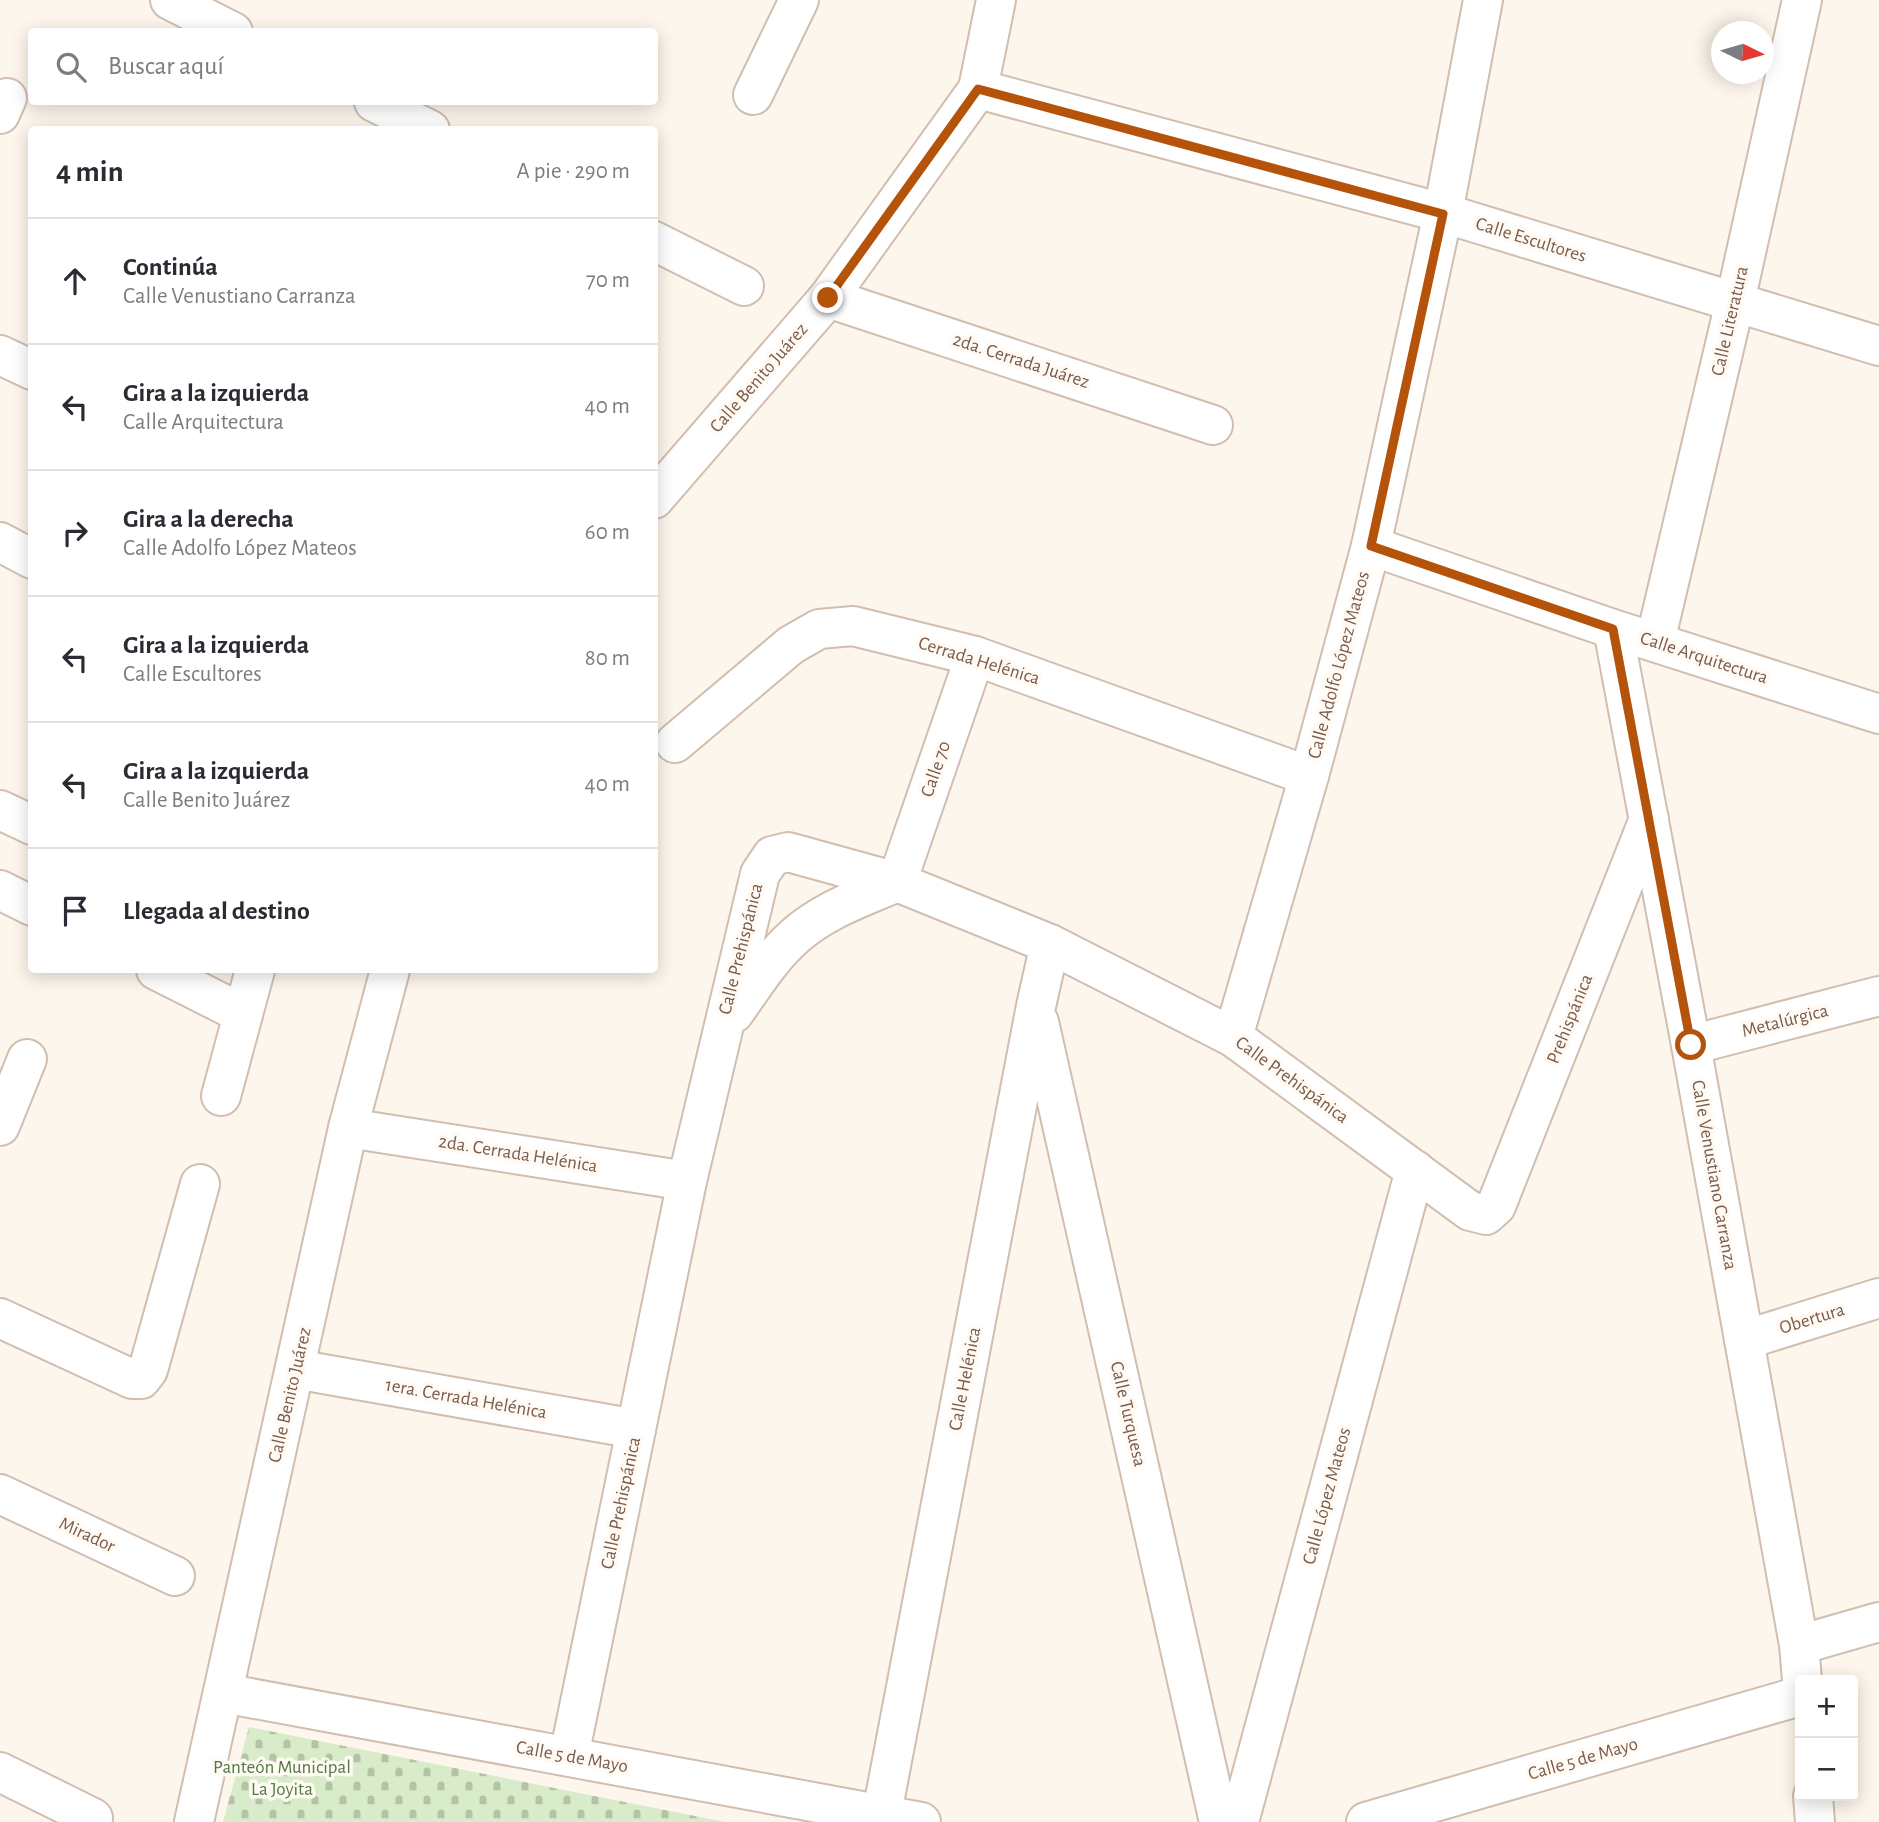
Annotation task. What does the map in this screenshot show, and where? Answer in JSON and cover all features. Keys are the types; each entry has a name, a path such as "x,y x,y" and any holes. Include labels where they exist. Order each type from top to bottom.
{"street":[{"path":"170,0 225,28"},
{"path":"753,95 799,0"},
{"name":"Calle Benito Juárez","path":"658,494 828,298 978,89 996,0"},
{"name":"Calle Adolfo López Mateos","path":"1233,1037 1309,776 1371,546 1443,214 1483,0"},
{"name":"Calle Literatura","path":"1655,642 1802,0"},
{"name":"Calle Escultores","path":"978,89 1443,214 1879,345"},
{"path":"380,105 422,126"},
{"path":"658,243 744,286"},
{"name":"2da. Cerrada Juárez","path":"828,298 1213,425"},
{"path":"0,355 28,368"},
{"path":"0,542 28,557"},
{"name":"Calle Arquitectura","path":"1371,546 1613,629 1879,714"},
{"name":"Cerrada Helénica","path":"675,743 791,645 819,629 853,626 975,656 1309,776"},
{"name":"Calle Venustiano Carranza","path":"1613,629 1691,1045 1801,1662"},
{"name":"Calle 70","path":"897,882 975,656"},
{"path":"0,810 28,823"},
{"name":"Prehispánica","path":"1486,1214 1496,1206 1649,820"},
{"name":"Calle Prehispánica","path":"569,1756 687,1181 760,874 772,856 788,852 897,882 1049,944 1233,1037 1470,1211 1486,1214"},
{"path":"721,1031 769,965 796,935 833,910 897,882"},
{"path":"0,890 28,904"},
{"name":"Calle Helénica","path":"881,1814 1049,944"},
{"path":"162,973 243,1014"},
{"path":"221,1096 254,973"},
{"name":"Calle Benito Juárez","path":"194,1822 348,1128 389,973"},
{"name":"Metalúrgica","path":"1691,1045 1879,996"},
{"name":"Calle Turquesa","path":"1036,1006 1219,1822"},
{"path":"0,1126 27,1059"},
{"name":"2da. Cerrada Helénica","path":"348,1128 687,1181"},
{"name":"Calle López Mateos","path":"1239,1822 1415,1170"},
{"path":"0,1318 132,1379 141,1379 148,1370 200,1184"},
{"name":"Obertura","path":"1744,1340 1879,1298"},
{"name":"1era. Cerrada Helénica","path":"295,1369 636,1429"},
{"name":"Mirador","path":"0,1494 175,1576"},
{"path":"1801,1662 1879,1622"},
{"name":"Calle 5 de Mayo","path":"223,1693 921,1822"},
{"name":"Calle 5 de Mayo","path":"1366,1822 1795,1697"},
{"path":"0,1772 93,1818"},
{"path":"1813,1801 1815,1822"}],"green space":[{"name":"Panteón Municipal La Joyita","path":"249,1727 725,1822 223,1822"}],"route":[{"path":"828,298 978,89 1443,214 1371,546 1613,629 1691,1045"}]}
